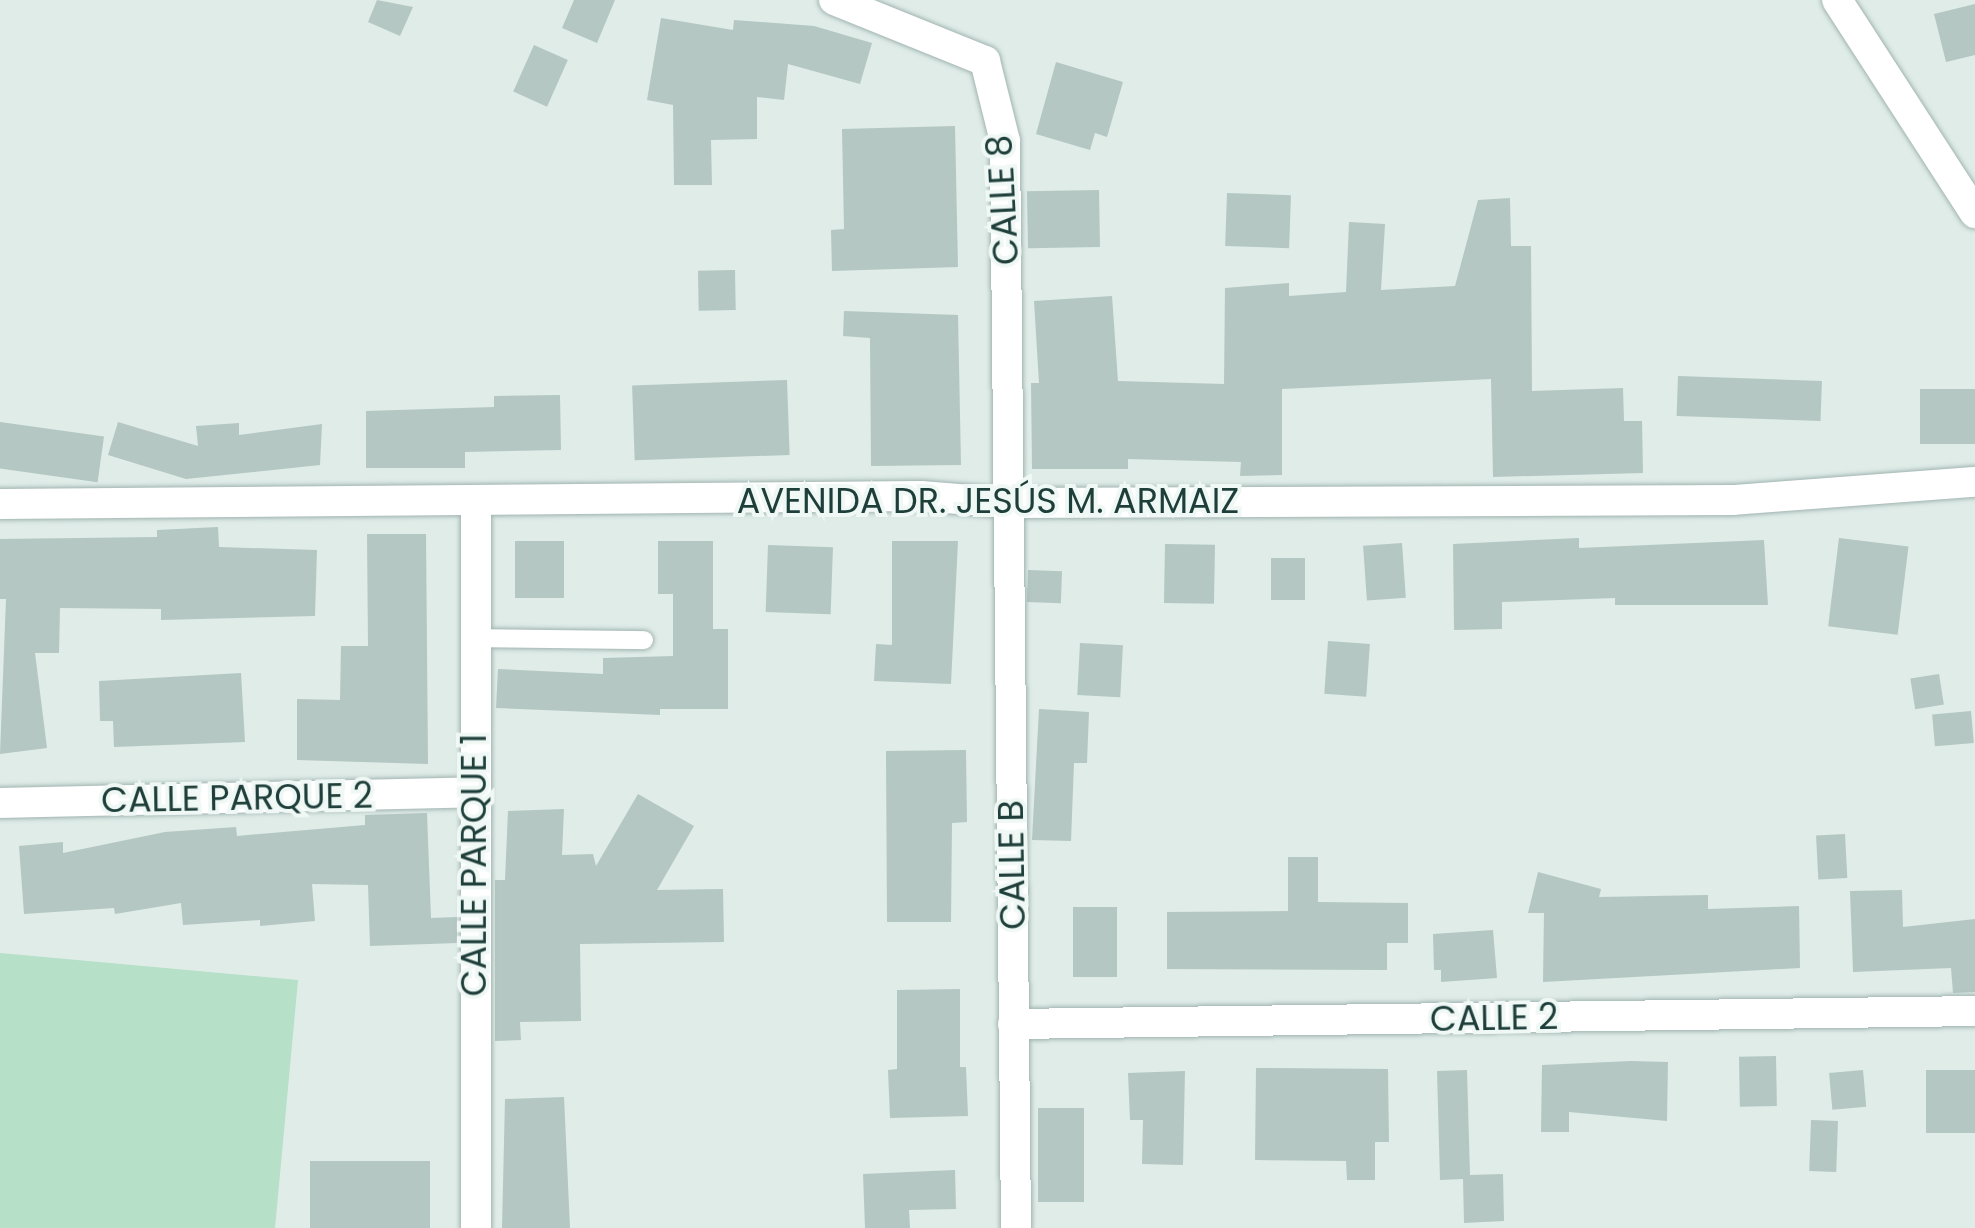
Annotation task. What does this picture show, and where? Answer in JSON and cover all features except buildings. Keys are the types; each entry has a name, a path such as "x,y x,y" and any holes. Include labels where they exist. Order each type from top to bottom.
{"street":[{"name":"CALLE 8","path":"834,0 985,61 1005,141 1009,503"},
{"path":"1836,0 1975,213"},
{"name":"AVENIDA DR. JESÚS M. ARMAIZ","path":"0,504 921,496 1009,503 1734,500 1975,482"},
{"name":"CALLE PARQUE 1","path":"476,502 476,1228"},
{"name":"CALLE B","path":"1009,503 1016,1228"},
{"name":"CALLE PARQUE 2","path":"0,804 473,792"},
{"name":"CALLE 2","path":"1013,1024 1975,1012"}],"lane":[{"path":"475,638 644,640"}],"green space":[{"path":"0,953 298,980 275,1228 0,1228"}]}
